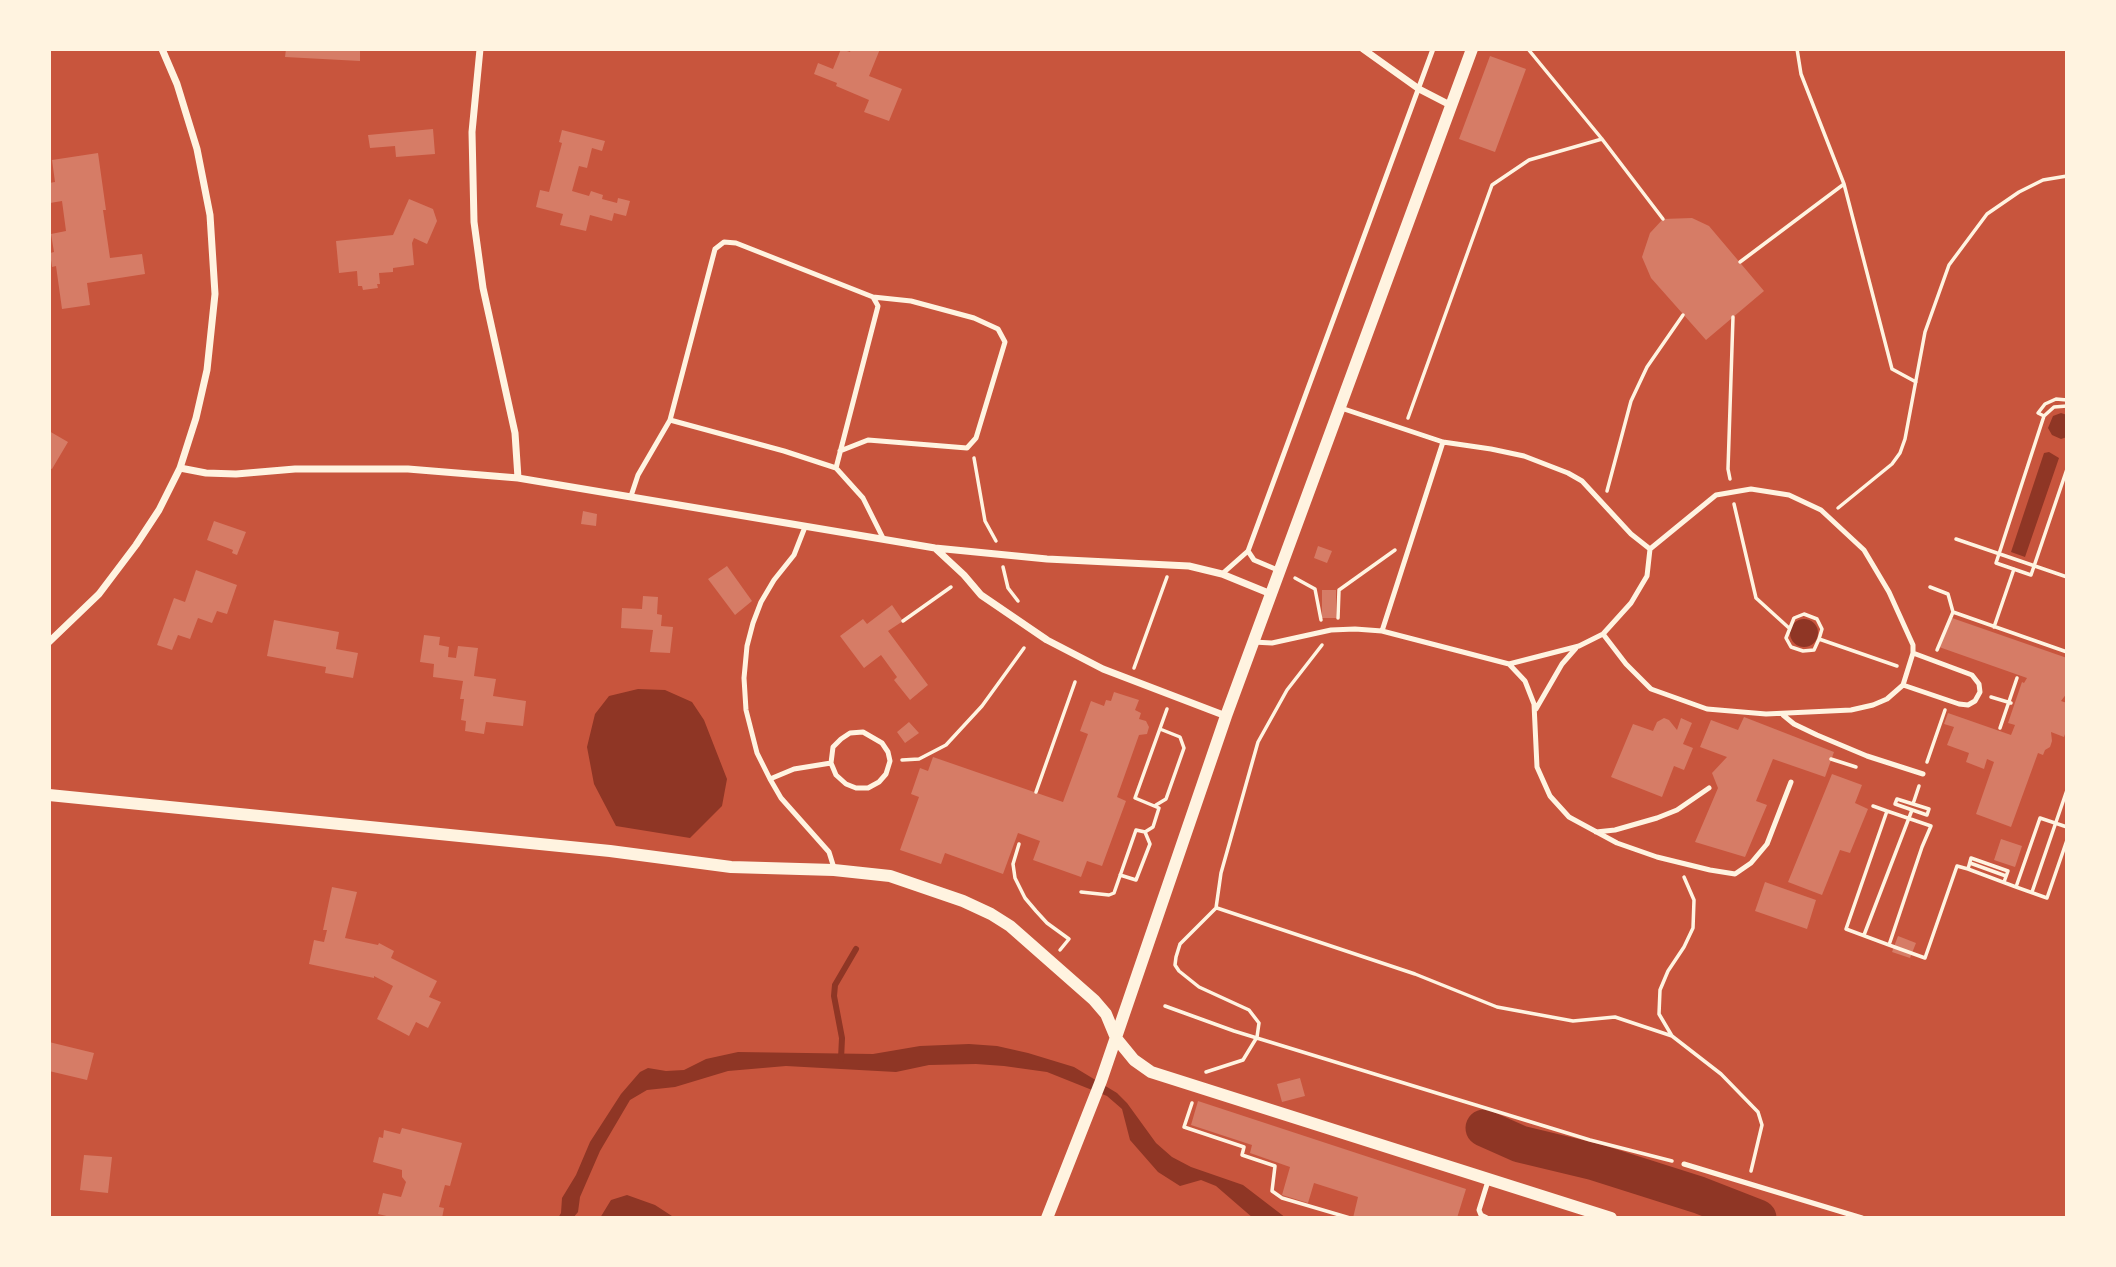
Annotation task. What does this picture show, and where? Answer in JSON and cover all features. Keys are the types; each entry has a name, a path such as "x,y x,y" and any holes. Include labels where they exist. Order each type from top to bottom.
{"street":[{"path":"49,642 80,614 118,569 159,510 180,468 196,418 207,370 215,294 214,251 205,184 177,84 162,49"},
{"path":"480,49 472,132 474,222 483,288 515,433 518,478"},
{"path":"1363,49 1419,89 1452,106"},
{"path":"1047,1218 1101,1081 1226,716 1472,49"},
{"path":"180,468 206,473 236,474 295,469 396,469 518,478 935,548 1046,559 1189,566 1222,574 1271,594"},
{"path":"935,548 981,595 1046,640 1103,669 1226,716"},
{"path":"49,795 585,848 731,867 834,870 890,876 927,887 991,914 1036,947 1094,1000 1105,1014 1116,1038 1134,1060 1151,1072 1610,1218"}],"lane":[{"path":"1222,574 1248,551 1433,49"},
{"path":"631,496 638,475 670,420 715,249 724,242 736,243 873,297 911,301 974,318 998,329 1005,342 976,438 967,448 868,440 840,451"},
{"path":"836,468 878,306 873,297"},
{"path":"1341,408 1443,442 1499,451 1546,464 1582,481 1631,534 1650,549"},
{"path":"670,420 836,468 863,498 883,538"},
{"path":"1382,631 1443,442"},
{"path":"1253,642 1272,643 1331,630 1382,631 1510,664 1578,646 1603,634 1631,603 1647,576 1650,549 1716,495 1751,489 1790,495 1828,516 1864,550 1878,569 1913,645 1913,653 1903,685 1887,699 1852,710 1783,715 1707,709 1651,688 1626,664 1603,634"},
{"path":"805,527 794,555 761,602 747,646 744,678 747,719 757,753 770,779 781,797 829,852 834,870"},
{"path":"1248,551 1254,560 1280,571"},
{"path":"1534,712 1562,664 1578,646"},
{"path":"1903,685 1968,705 1975,701 1979,693 1979,684 1972,675 1913,653"},
{"path":"1510,664 1525,681 1534,704 1537,767 1550,796 1570,817 1617,843 1676,862 1735,874 1751,863 1767,844 1791,782"},
{"path":"1783,715 1794,724 1817,735 1867,756 1923,774"},
{"path":"863,732 881,743 888,752 890,761 886,774 868,788 856,788 846,784 836,775 831,763 833,747 841,739 850,733 863,732"},
{"path":"770,779 794,769 831,763"},
{"path":"1596,832 1615,830 1657,818 1677,810 1709,788"},
{"path":"1684,1164 1862,1218"},
{"path":"1487,1218 1481,1215 1479,1210 1488,1181"}],"path":[{"path":"1528,49 1663,219"},
{"path":"1797,49 1801,74 1844,184 1892,369 1916,382"},
{"path":"1407,419 1492,185 1529,160 1602,139"},
{"path":"1828,516 1892,464 1900,453 1924,332 1949,265 1966,240 1987,214 2019,192 2043,180 2067,176"},
{"path":"1740,262 1844,184"},
{"path":"1605,507 1617,447 1631,401 1647,367 1684,315"},
{"path":"1728,469 1733,317"},
{"path":"2044,416 2038,413 2045,404 2067,400"},
{"path":"2067,406 2054,407 2044,416 1996,563 2031,575 2067,469"},
{"path":"976,462 985,520 998,545"},
{"path":"1736,515 1756,598 1789,628"},
{"path":"1956,539 2067,577"},
{"path":"1293,578 1306,582 1315,589 1321,621 1338,621 1339,590 1392,552 1408,550"},
{"path":"1003,565 1008,588 1021,609"},
{"path":"1994,627 2014,569"},
{"path":"1134,669 1168,574"},
{"path":"903,621 951,587"},
{"path":"1930,587 1948,594 1952,612 1933,660"},
{"path":"1952,612 2067,652"},
{"path":"1804,614 1817,619 1822,629 1819,639 1814,650 1803,652 1791,647 1786,638 1794,618 1804,614"},
{"path":"1204,1072 1243,1060 1257,1037 1259,1023 1255,1014 1199,987 1179,971 1175,965 1180,944 1216,908 1221,873 1258,742 1287,690 1331,630"},
{"path":"1819,639 1909,670"},
{"path":"890,761 919,759 946,745 982,706 1024,648"},
{"path":"2000,728 2017,678"},
{"path":"1036,792 1075,682"},
{"path":"1979,693 2010,703"},
{"path":"1913,804 1948,700"},
{"path":"1081,892 1109,895 1114,893 1136,830 1145,832 1153,827 1159,808 1135,798 1168,707"},
{"path":"1156,805 1166,799 1184,748 1180,737 1160,729"},
{"path":"2032,892 2067,790"},
{"path":"1897,799 1913,804 1929,809 1927,816 1895,804 1897,799"},
{"path":"1873,806 1931,826 1889,945"},
{"path":"1864,935 1912,810"},
{"path":"1887,811 1846,929 1925,958 1957,866 2047,898 2067,840"},
{"path":"2016,887 2040,818 2067,827"},
{"path":"1120,874 1136,880 1150,844 1145,832"},
{"path":"1019,844 1013,864 1015,878 1025,898 1036,911 1069,939 1059,951"},
{"path":"1968,869 1972,858 1979,860 2000,872 2004,881"},
{"path":"1975,872 1979,860"},
{"path":"1672,1036 1660,1014 1660,990 1693,928 1694,900 1676,862"},
{"path":"1969,863 2000,872"},
{"path":"1996,879 2000,872"},
{"path":"1216,908 1415,974 1497,1007 1573,1021 1615,1017 1672,1036 1721,1074 1758,1112 1762,1125 1748,1183"},
{"path":"1165,1006 1590,1140 1684,1164"},
{"path":"1192,1101 1184,1127 1244,1147 1242,1155 1275,1166 1272,1191 1282,1198 1350,1218"}],"shaded area":[{"path":"2061,413 2067,415 2067,437 2061,439 2052,435 2048,428 2053,416"},
{"path":"2049,452 2059,458 2025,557 2011,552 2044,453"},
{"path":"1804,619 1814,623 1818,633 1814,643 1804,647 1794,643 1790,633 1794,623"},
{"path":"638,689 665,690 692,702 704,720 727,779 722,806 690,838 616,826 594,784 587,747 595,714 609,696"},
{"path":"920,1046 997,1046 1074,1067 1117,1093 1156,1143 1172,1157 1191,1167 1243,1185 1286,1218 1253,1218 1216,1186 1201,1180 1180,1186 1158,1172 1130,1140 1122,1109 1107,1096 1047,1072 976,1064 929,1065 896,1072 786,1066 728,1071 675,1087 647,1090 630,1100 600,1151 580,1197 578,1212 573,1218 558,1218 562,1198 576,1175 590,1142 621,1094 640,1072 648,1068 684,1070 706,1059 738,1052 873,1054"},
{"path":"627,1195 655,1205 675,1218 600,1218 611,1200"}],"building":[{"path":"286,49 360,49 360,61 285,57"},
{"path":"841,49 850,52 851,49 880,49 869,76 902,89 889,121 864,112 869,100 814,74 818,63 833,69"},
{"path":"1490,56 1526,69 1495,152 1459,139"},
{"path":"433,129 435,154 396,157 395,146 370,148 368,135"},
{"path":"562,130 605,141 602,151 592,148 587,168 579,166 572,191 589,196 591,191 603,195 602,199 617,203 618,198 630,201 626,216 614,213 612,221 590,215 586,231 560,225 563,214 536,207 540,190 549,192 562,143 559,142"},
{"path":"98,153 110,258 142,254 145,274 87,283 90,305 62,309 56,266 52,267 50,253 54,252 51,234 66,231 62,201 50,203 49,183 55,182 52,160"},
{"path":"409,199 433,209 437,221 427,244 414,238 414,265 393,268 393,272 379,273 378,288 363,290 362,286 358,286 357,271 339,273 336,241 393,235"},
{"path":"1692,218 1709,226 1764,291 1706,340 1651,278 1642,257 1650,233 1663,219"},
{"path":"49,431 68,442 52,469 49,468"},
{"path":"583,511 597,514 596,526 581,524"},
{"path":"214,521 246,532 237,555 232,553 233,550 207,540"},
{"path":"1318,546 1332,551 1327,563 1314,558"},
{"path":"727,566 752,601 735,615 708,579"},
{"path":"196,570 237,585 227,614 217,611 212,623 198,618 190,639 178,635 172,650 157,645 174,598 185,602"},
{"path":"1322,590 1336,590 1336,618 1322,618"},
{"path":"643,596 658,597 657,614 662,615 661,626 673,627 670,653 650,652 653,630 621,628 622,608 642,609"},
{"path":"892,605 903,621 888,631 928,685 910,700 894,680 897,677 881,655 864,668 840,636 863,619 867,624"},
{"path":"1952,618 2067,658 2067,693 2061,701 2067,703 2067,728 2064,737 2051,732 2050,747 2043,755 2038,753 2011,827 1976,814 1994,762 1987,759 1984,769 1966,762 1969,753 1947,745 1954,727 1944,724 1948,713 2011,735 2015,725 2008,723 2022,682 2027,678 1939,647"},
{"path":"274,620 339,632 336,649 358,653 353,678 325,673 326,667 267,656"},
{"path":"424,635 440,637 439,645 449,647 448,657 456,658 458,646 478,648 474,676 496,679 493,696 526,701 523,726 486,722 484,734 465,731 466,721 461,720 464,699 460,699 463,681 433,677 434,664 420,662"},
{"path":"1114,692 1139,700 1135,710 1141,713 1139,719 1146,721 1149,727 1147,734 1139,735 1117,797 1126,801 1102,866 1087,861 1081,877 1033,860 1040,841 1018,833 1003,874 945,853 941,864 900,850 919,797 911,794 920,768 928,771 933,757 1063,802 1088,734 1080,731 1091,701 1104,706 1106,700 1111,701"},
{"path":"1744,717 1834,752 1825,777 1773,759 1756,801 1767,805 1745,857 1695,842 1718,788 1712,773 1727,757 1700,747 1711,720 1738,730"},
{"path":"1664,718 1677,730 1681,718 1692,723 1683,744 1693,748 1684,770 1674,766 1662,797 1611,777 1633,724 1653,731 1657,722"},
{"path":"909,722 919,733 905,743 897,732"},
{"path":"1832,774 1862,785 1855,803 1868,809 1850,853 1840,850 1822,895 1788,882"},
{"path":"2001,839 2022,846 2015,867 1994,860"},
{"path":"1765,882 1816,900 1807,929 1755,911"},
{"path":"332,887 357,892 345,938 378,945 379,943 394,951 391,958 437,981 429,997 441,1002 428,1028 416,1022 409,1036 377,1019 393,986 374,976 309,964 314,940 324,942 327,930 323,930"},
{"path":"1898,936 1916,943 1910,958 1892,952"},
{"path":"49,1042 94,1053 87,1080 49,1071"},
{"path":"1300,1078 1305,1096 1282,1102 1277,1084"},
{"path":"1198,1101 1466,1189 1457,1218 1353,1218 1358,1197 1314,1183 1308,1203 1282,1195 1290,1167 1250,1153 1252,1145 1191,1125"},
{"path":"402,1128 462,1143 450,1186 445,1185 439,1207 444,1208 442,1218 395,1218 378,1214 383,1193 401,1197 406,1182 402,1177 402,1170 373,1162 379,1137 383,1138 384,1130 400,1134"},
{"path":"84,1155 112,1157 108,1193 80,1190"}],"waterway":[{"path":"841,1059 842,1038 834,996 835,985 856,949"},
{"path":"1484,1128 1520,1144 1595,1162 1699,1195 1758,1218"}]}
